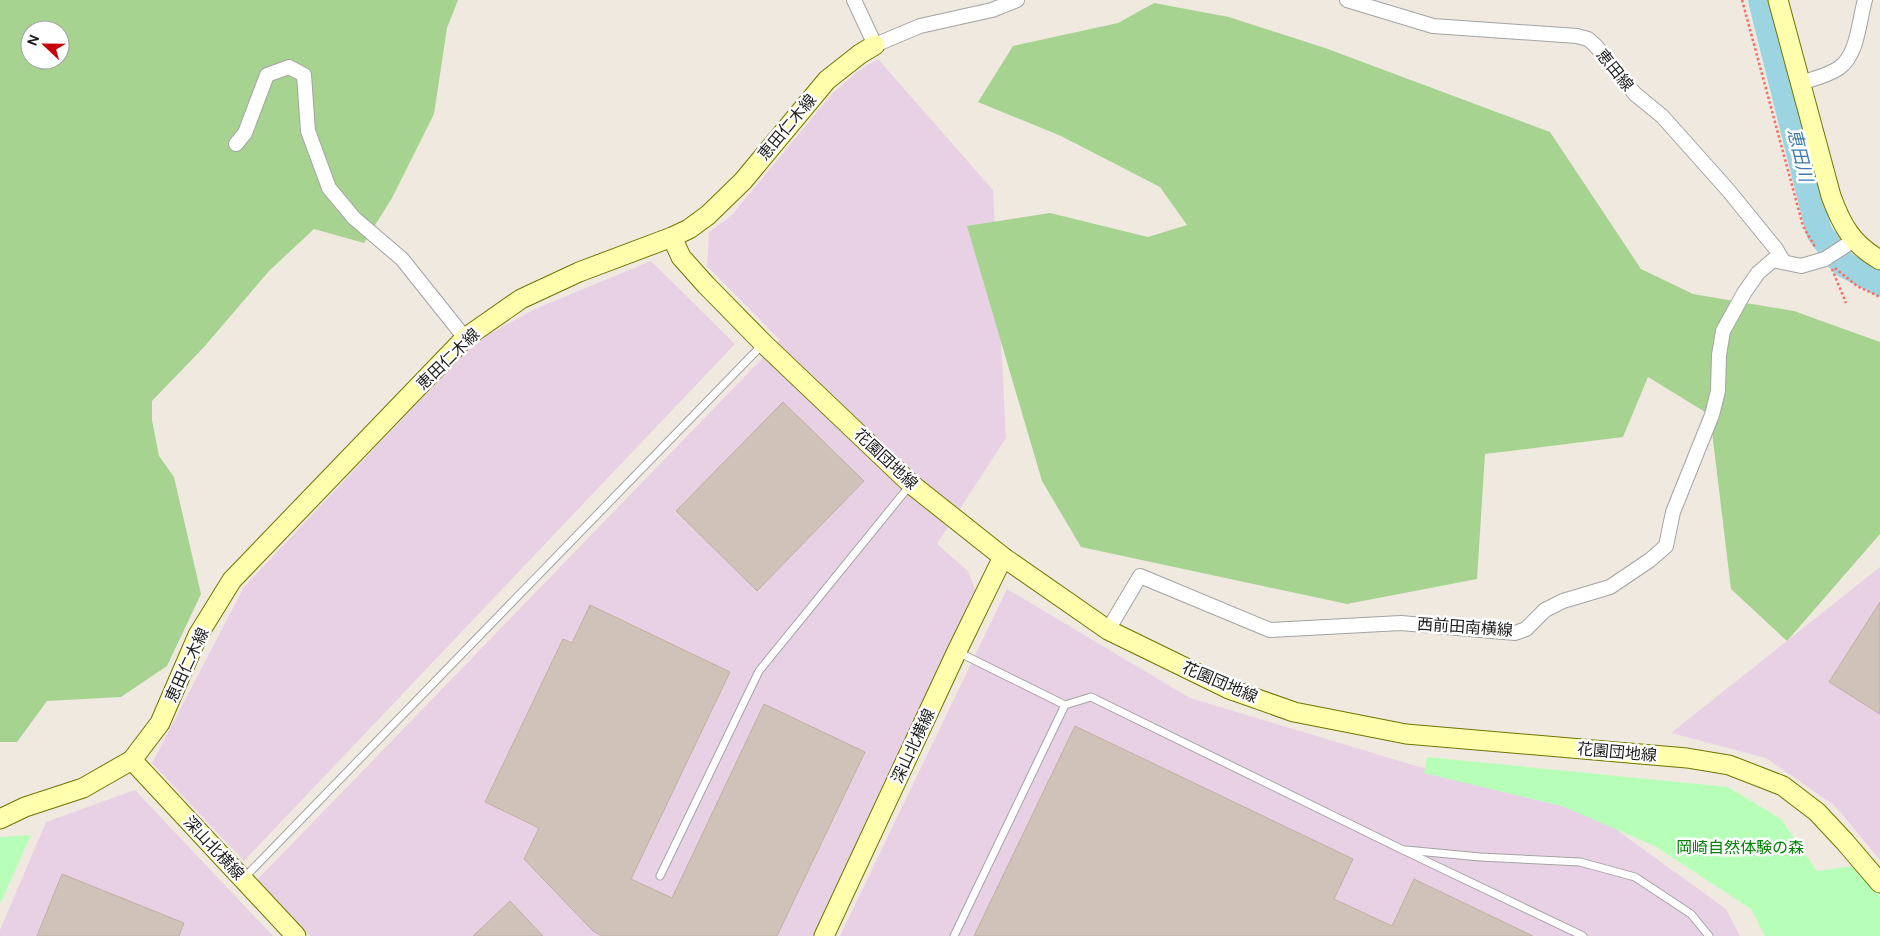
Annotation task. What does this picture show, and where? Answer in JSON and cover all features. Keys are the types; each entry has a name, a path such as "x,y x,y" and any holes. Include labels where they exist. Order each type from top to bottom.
{"street":[{"path":"854,0 876,46"},
{"name":"恵田仁木線","path":"0,819 25,807 83,788 132,760 160,723 198,635 232,580 466,338 521,299 579,272 689,229 729,196 826,80 860,54 920,26 992,10 1017,0"},
{"name":"恵田線","path":"1347,0 1433,26 1577,36 1588,40 1595,45 1635,94 1662,116 1722,182 1776,249 1783,261"},
{"path":"1778,0 1831,196 1851,242 1880,260"},
{"path":"1800,83 1826,75 1841,67 1847,61 1857,38 1864,0"},
{"path":"236,144 245,134 267,75 289,67 304,75 308,131 329,188 354,218 402,259 466,338"},
{"name":"花園団地線","path":"672,237 681,257 764,344 912,484 1003,557 1108,630 1229,689 1302,714 1406,734 1687,758 1729,765 1783,786 1817,812 1880,883"},
{"path":"1783,261 1791,265 1801,266 1828,261 1851,242"},
{"name":"西前田南横線","path":"1108,630 1140,576 1270,630 1402,623 1515,633 1526,629 1545,610 1563,600 1610,586 1650,560 1666,546 1673,512 1712,415 1718,392 1719,355 1723,330 1758,273 1773,260 1783,261"},
{"name":"深山北横線","path":"824,936 1003,557"},
{"name":"深山北横線","path":"132,760 296,936"}],"lane":[{"path":"243,879 764,344"},
{"path":"660,876 759,671 912,484"},
{"path":"957,651 1065,705 1090,697 1401,850 1583,936"},
{"path":"954,936 1065,705"},
{"path":"1401,850 1480,857 1580,862 1626,874 1636,877 1691,914 1709,936"}],"path":[{"path":"1742,0 1803,226 1817,250 1828,261 1858,286 1880,297"},
{"path":"1828,261 1846,302"}],"shaded area":[{"path":"878,59 993,190 1006,438 937,544 968,571 976,591 813,936 310,936 257,880 780,340 707,266 709,232 731,216 832,94 857,72"},
{"path":"651,261 735,344 244,861 152,763 244,587 475,342 535,309"},
{"path":"1880,567 1880,860 1835,806 1766,758 1671,733"},
{"path":"1007,589 1190,698 1416,766 1574,799 1726,909 1740,936 840,936"},
{"path":"135,790 273,936 0,936 0,930 46,822"}],"green space":[{"path":"0,0 458,0 447,28 434,114 392,198 364,243 314,229 269,271 204,347 152,401 152,420 159,456 174,477 201,594 167,666 121,697 47,701 17,742 0,742"},
{"path":"1154,3 1229,17 1325,48 1550,132 1641,269 1693,294 1794,311 1880,342 1880,534 1787,641 1731,589 1710,415 1648,377 1623,437 1485,454 1477,579 1347,604 1081,547 1042,481 967,226 1050,213 1148,237 1187,225 1160,187 1061,136 978,102 1013,46 1118,23"},
{"name":"岡崎自然体験の森","path":"1427,757 1728,787 1781,819 1817,871 1854,866 1880,897 1880,936 1765,936 1751,909 1655,846 1562,806 1424,773"},
{"path":"31,835 0,904 0,837"}],"building":[{"path":"783,402 864,481 757,591 676,511"},
{"path":"1880,602 1880,714 1829,682"},
{"path":"590,605 730,672 631,879 672,898 764,704 865,752 777,936 602,936 593,931 524,859 539,828 485,802 563,639 572,643"},
{"path":"1075,726 1353,859 1334,899 1392,926 1414,879 1533,936 974,936"},
{"path":"62,874 184,923 179,936 37,936"},
{"path":"510,901 543,936 473,936"}],"waterway":[{"name":"恵田川","path":"1761,0 1819,232 1845,265 1880,283"}]}
